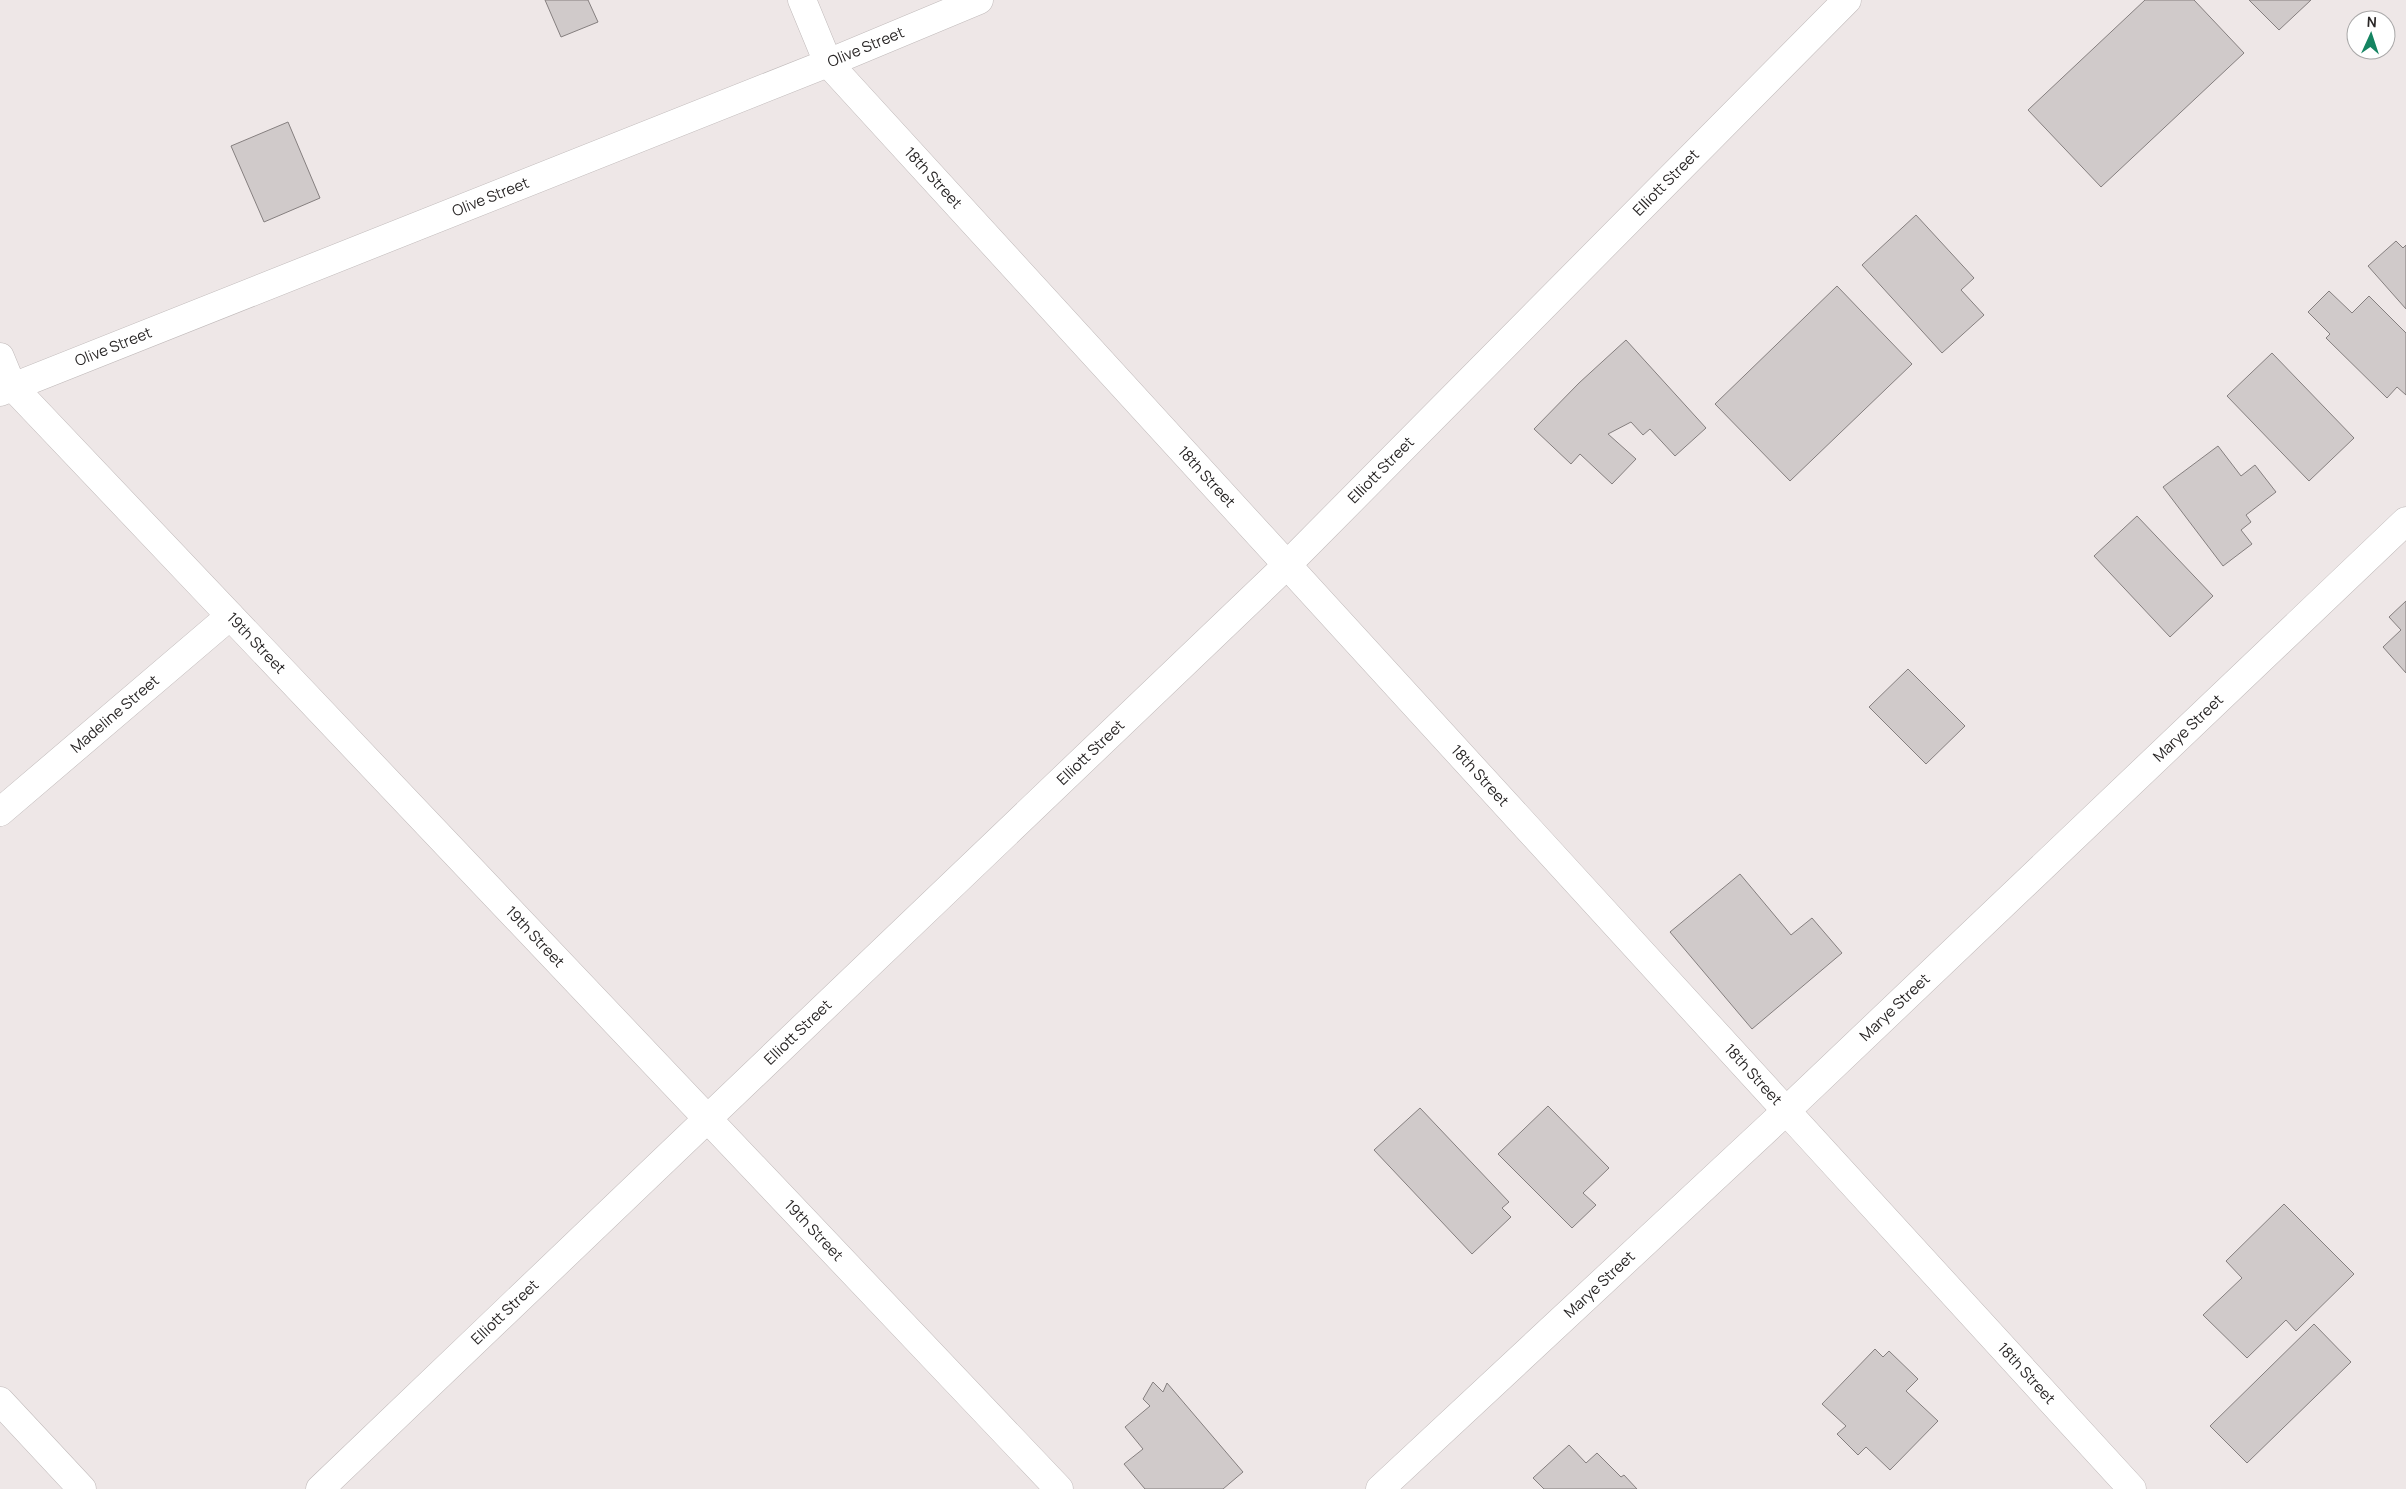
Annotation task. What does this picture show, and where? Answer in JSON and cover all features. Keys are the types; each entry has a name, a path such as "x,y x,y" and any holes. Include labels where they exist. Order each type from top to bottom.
{"street":[{"path":"802,0 828,63"},
{"name":"Olive Street","path":"6,389 828,63 979,0"},
{"name":"Elliott Street","path":"320,1489 1287,564 1847,0"},
{"name":"18th Street","path":"828,63 2132,1489"},
{"path":"0,357 6,389"},
{"name":"19th Street","path":"6,389 230,616 1059,1489"},
{"name":"Marye Street","path":"1380,1489 1786,1111 2406,521"},
{"name":"Madeline Street","path":"0,812 230,616"},
{"path":"0,1401 82,1489"}],"building":[{"path":"545,0 588,0 598,22 561,37"},
{"path":"2145,0 2194,0 2244,53 2101,187 2028,110"},
{"path":"2249,0 2311,0 2279,30"},
{"path":"288,122 320,198 264,222 231,146"},
{"path":"1916,215 1974,278 1961,290 1984,315 1942,353 1862,265"},
{"path":"2396,241 2403,248 2406,245 2406,309 2368,266"},
{"path":"1837,286 1912,364 1790,481 1715,404"},
{"path":"2329,291 2352,313 2369,296 2406,333 2406,395 2397,387 2387,398 2326,338 2330,334 2308,312"},
{"path":"1626,340 1706,428 1675,456 1650,429 1643,435 1631,422 1608,434 1636,459 1612,484 1580,454 1571,464 1534,429 1579,383"},
{"path":"2272,353 2354,438 2309,481 2227,396"},
{"path":"2218,446 2241,476 2255,465 2276,492 2246,515 2251,522 2241,530 2252,544 2223,566 2163,487"},
{"path":"2137,516 2213,596 2170,637 2094,556"},
{"path":"2406,601 2406,673 2383,647 2401,630 2389,617"},
{"path":"1908,669 1965,726 1926,764 1869,707"},
{"path":"1740,874 1791,935 1812,918 1842,953 1752,1029 1670,932"},
{"path":"1548,1106 1609,1168 1583,1193 1596,1205 1572,1228 1498,1154"},
{"path":"1420,1108 1509,1202 1502,1208 1511,1217 1472,1254 1374,1150"},
{"path":"2284,1204 2354,1274 2296,1331 2286,1320 2247,1358 2203,1315 2242,1278 2226,1261"},
{"path":"2314,1324 2351,1362 2247,1463 2210,1426"},
{"path":"1875,1349 1883,1357 1889,1351 1918,1379 1906,1391 1938,1421 1890,1470 1866,1447 1858,1455 1837,1434 1846,1426 1822,1404"},
{"path":"1153,1382 1163,1392 1167,1383 1243,1472 1223,1489 1145,1489 1124,1464 1143,1449 1125,1427 1150,1406 1143,1399"},
{"path":"1569,1445 1586,1463 1597,1453 1621,1477 1624,1475 1637,1489 1544,1489 1533,1478"}]}
